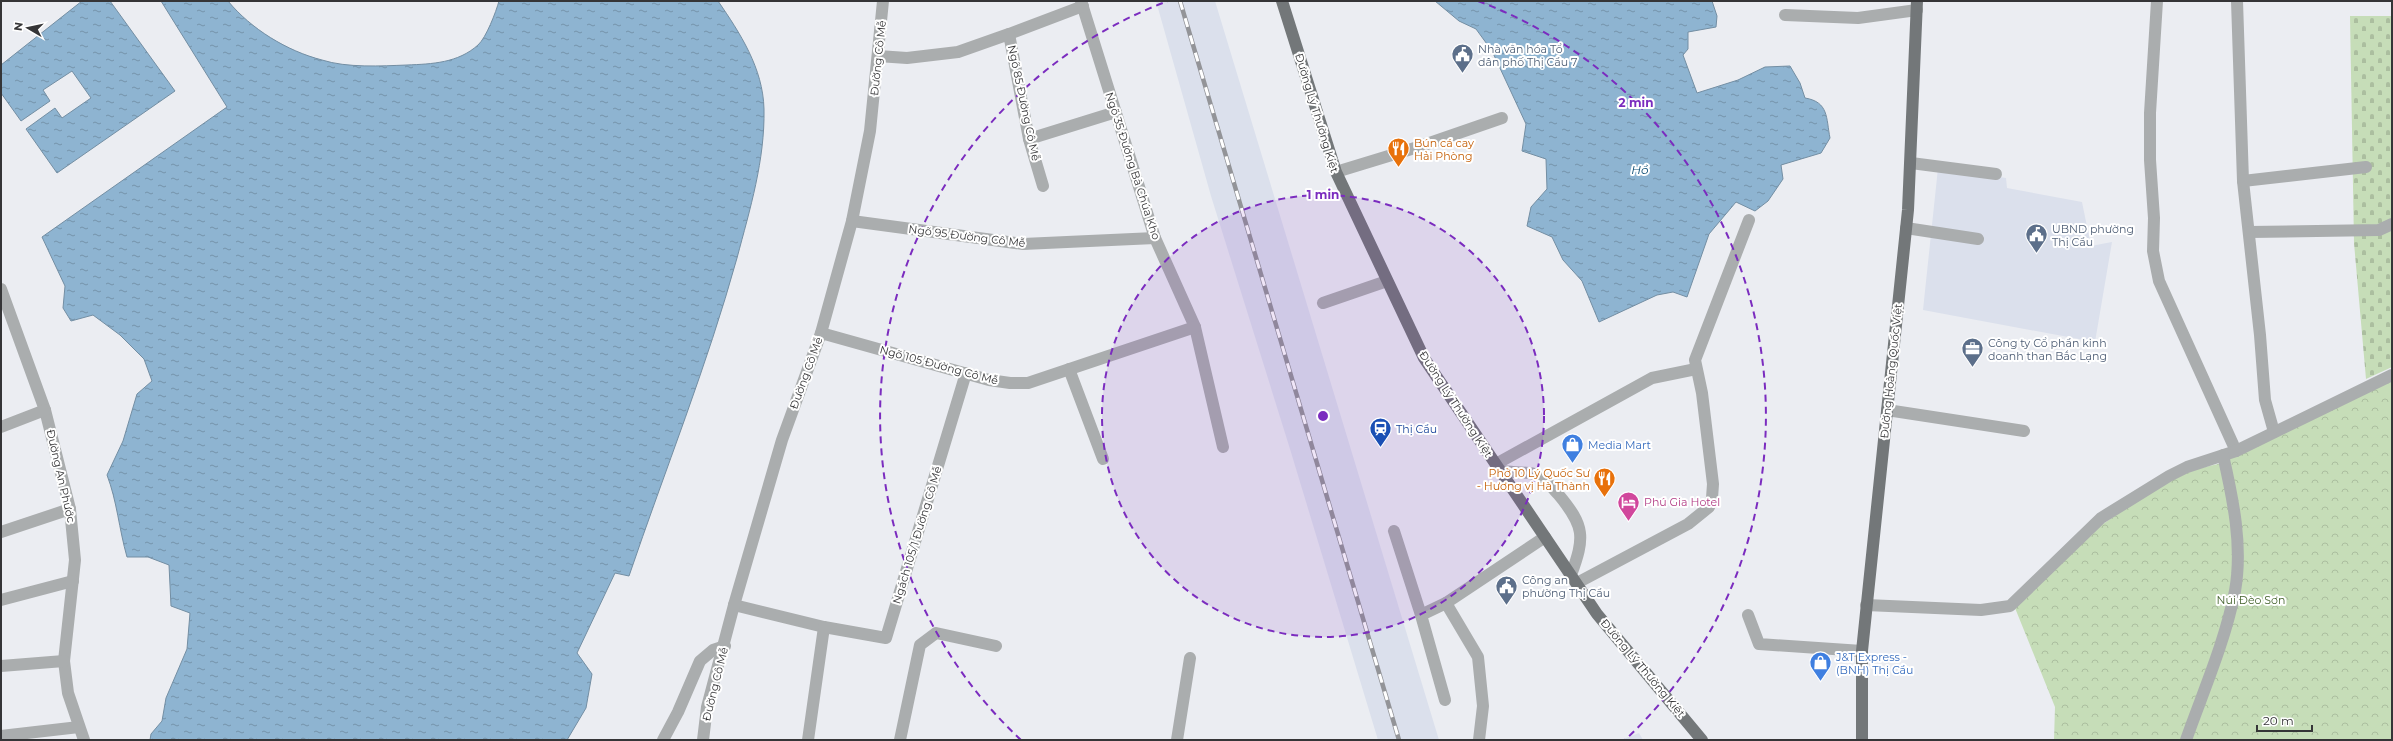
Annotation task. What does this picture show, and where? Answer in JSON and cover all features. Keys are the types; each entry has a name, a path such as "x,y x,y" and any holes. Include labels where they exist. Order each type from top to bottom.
{"main road":[{"name":"Đường Lý Thường Kiệt","path":"1282,1 1336,172 1424,358 1597,614 1702,740"},
{"name":"Đường Hoàng Quốc Việt","path":"1862,740 1862,651 1906,228 1911,163 1917,5"}],"street":[{"name":"Đường Cô Mễ","path":"703,740 708,707 725,646 734,605 782,440 821,333 852,221 870,132 883,1"},
{"path":"2157,1 2150,113 2150,160 2154,218 2153,251 2159,282 2236,451"},
{"path":"2237,1 2243,181 2260,335 2265,400 2274,432"},
{"path":"1009,34 1082,3"},
{"name":"Ngõ 35 Đường Bà Chúa Kho","path":"1082,3 1155,238 1195,327 1223,447"},
{"path":"1785,15 1858,18 1917,5"},
{"name":"Ngõ 85 Đường Cô Mễ","path":"878,56 907,58 958,52 1009,34 1029,139 1043,186"},
{"path":"1029,139 1116,112"},
{"path":"1336,172 1418,147 1502,118"},
{"path":"1911,163 1996,174"},
{"path":"2243,181 2366,167"},
{"path":"1574,579 1688,524 1709,507 1712,498 1713,484 1702,393 1695,360 1698,348 1749,220"},
{"name":"Ngõ 95 Đường Cô Mễ","path":"852,221 1023,244 1155,238"},
{"path":"2249,232 2379,230 2392,224"},
{"path":"1906,228 1978,239"},
{"path":"1323,303 1387,281"},
{"name":"Đường An Phước","path":"1,289 45,410 70,509 74,544 73,581 64,661 68,693 84,740"},
{"name":"Ngõ 105 Đường Cô Mễ","path":"821,333 989,380 1022,383 1195,327"},
{"path":"1069,369 1103,459"},
{"path":"1498,468 1652,378 1696,369"},
{"name":"Ngách 105/1 Đường Cô Mễ","path":"824,627 886,638 966,373"},
{"path":"1866,604 1981,610 2010,606 2101,518 2169,476 2236,451 2392,375"},
{"path":"1,427 45,410"},
{"path":"1887,410 2024,431"},
{"path":"2186,740 2218,650 2235,591 2238,542 2231,490 2223,455"},
{"path":"1498,468 1538,475 1546,481 1576,518 1582,538 1574,579"},
{"path":"1,532 70,509"},
{"path":"1394,531 1421,615 1445,700"},
{"path":"1421,615 1446,602 1545,536"},
{"path":"1,600 73,581"},
{"path":"1446,602 1478,657 1483,706 1479,740"},
{"path":"734,605 824,627 808,740"},
{"path":"1748,615 1759,644 1862,651"},
{"path":"900,740 920,645 936,633 996,646"},
{"path":"663,740 678,712 700,661 713,650 725,646"},
{"path":"1177,740 1190,658"},
{"path":"1,666 64,661"},
{"path":"1,736 79,727"}],"shaded area":[{"path":"1156,1 1215,1 1439,740 1378,740 1290,449 1211,196"},
{"path":"1938,168 2006,178 2007,188 2082,202 2091,246 2112,242 2095,342 1923,310"},
{"path":"1639,733 1643,740 1621,740"}],"green space":[{"path":"2350,16 2392,16 2392,367 2366,379 2354,243"},
{"name":"Núi Đèo Sơn","path":"2392,379 2392,740 2054,740 2055,707 2013,603 2094,530 2152,491 2188,471 2218,464 2294,425"}],"water":[{"path":"82,1 110,1 175,91 57,173 26,129 55,108 62,118 91,98 72,71 43,90 50,101 21,121 1,93 1,65"},
{"path":"161,1 228,1 247,21 270,38 283,45 309,56 332,63 364,66 426,64 462,56 481,42 496,12 499,1 718,1 742,38 755,65 763,94 764,109 762,147 752,203 713,338 629,576 615,573 577,653 592,674 586,708 567,740 150,740 151,734 162,721 166,698 187,649 190,613 171,606 169,565 148,557 127,557 107,475 123,441 137,394 152,381 144,359 120,335 93,315 71,321 63,308 65,286 42,237 227,107"},
{"name":"Hồ","path":"1435,1 1712,1 1717,16 1716,27 1688,32 1688,49 1683,55 1697,93 1738,80 1765,67 1790,66 1800,83 1805,98 1818,103 1825,112 1830,138 1821,153 1781,165 1783,179 1768,201 1755,211 1736,202 1709,234 1687,297 1673,292 1657,295 1599,322 1582,281 1563,260 1552,237 1527,226 1531,207 1547,189 1546,159 1522,151 1526,124 1492,51 1476,29 1459,21"}],"railway":[{"path":"1180,1 1399,740"}],"place":[{"name":"Nhà văn hóa Tổ dân phố Thị Cầu 7","path":"1462,74"},
{"name":"Bún cá cay Hải Phòng","path":"1398,168"},
{"name":"UBND phường Thị Cầu","path":"2037,254"},
{"name":"Công ty Cổ phần kinh doanh than Bắc Lạng","path":"1973,368"},
{"name":"Thị Cầu","path":"1381,448"},
{"name":"Media Mart","path":"1572,464"},
{"name":"Phở 10 Lý Quốc Sư - Hương vị Hà Thành","path":"1605,498"},
{"name":"Phú Gia Hotel","path":"1629,522"},
{"name":"Công an phường Thị Cầu","path":"1506,606"},
{"name":"J&T Express - (BNH) Thị Cầu","path":"1821,682"}]}
